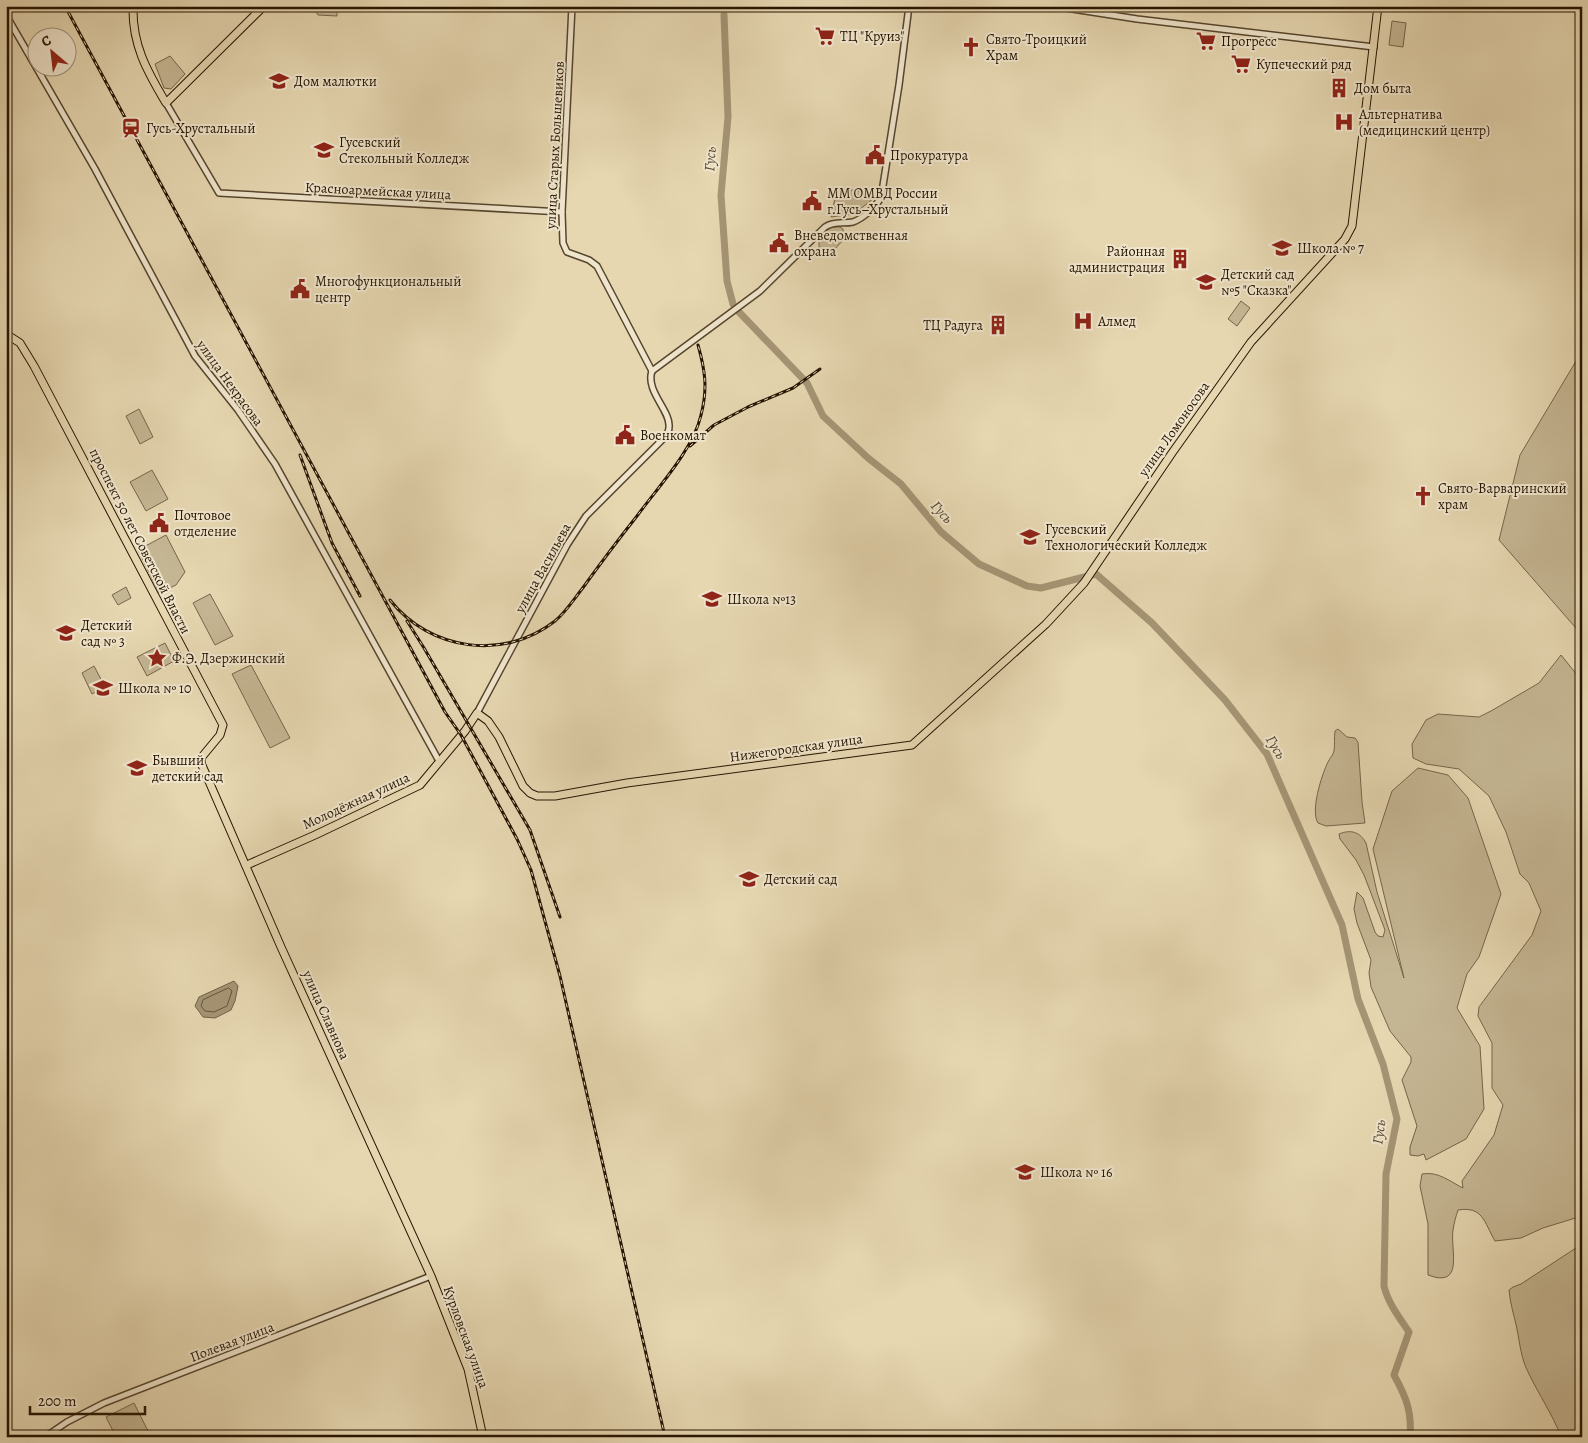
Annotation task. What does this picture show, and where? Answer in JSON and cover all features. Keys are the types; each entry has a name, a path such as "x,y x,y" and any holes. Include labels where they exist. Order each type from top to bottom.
{"main road":[{"path":"133,6 134,34 140,53 149,75 166,103 264,6"},
{"name":"улица Ломоносова","path":"1094,569 1231,368 1251,342 1345,239 1352,226 1378,6"},
{"name":"проспект 50 лет Советской Власти","path":"6,334 20,343 38,374 223,725 220,734 201,758 201,763"},
{"name":"Нижегородская улица","path":"477,713 488,721 499,737 523,786 530,793 537,796 555,796 627,783 912,745 1046,624 1084,583 1094,569"},
{"name":"Молодёжная улица","path":"247,865 420,785 465,732 477,713"},
{"name":"улица Славнова","path":"201,763 247,865 281,947 431,1276"},
{"name":"Курловская улица","path":"431,1276 468,1369 484,1437"}],"street":[{"name":"улица Старых Большевиков","path":"572,6 562,212 564,248 567,252 589,260 597,266 652,371"},
{"path":"652,371 741,306 760,290 824,227 836,222 854,221 871,210 881,198 909,6"},
{"path":"1053,6 1137,19 1374,47"},
{"name":"улица Некрасова","path":"6,15 95,170 195,356 238,410 274,464 439,761"},
{"name":"Красноармейская улица","path":"166,103 219,193 562,212"},
{"name":"улица Васильева","path":"477,713 501,666 517,641 537,598 577,528 586,516 668,432 669,422 652,385 650,376 652,371"},
{"name":"Полевая улица","path":"45,1437 67,1422 104,1403 431,1276"}],"shaded area":[{"path":"315,6 337,6 337,16 318,15 315,11"},
{"path":"1392,21 1406,23 1403,47 1389,45"},
{"path":"170,56 185,74 171,89 164,88 155,64"},
{"path":"837,188 879,194 854,214 831,217"},
{"path":"832,227 843,229 844,239 834,250 827,252 819,248 819,236"},
{"path":"1241,301 1250,308 1237,326 1228,319"},
{"path":"1582,351 1582,635 1499,540 1520,455"},
{"path":"139,409 153,437 140,444 126,416"},
{"path":"152,470 168,499 146,511 130,482"},
{"path":"166,535 185,572 176,585 159,593 138,550"},
{"path":"126,587 131,598 118,605 112,595"},
{"path":"210,594 233,636 215,645 193,603"},
{"path":"165,643 174,661 147,676 137,657"},
{"path":"1561,655 1582,681 1582,1216 1543,1228 1521,1238 1495,1241 1478,1213 1473,1210 1458,1210 1453,1230 1453,1265 1447,1277 1440,1278 1428,1275 1428,1224 1420,1186 1422,1174 1438,1175 1463,1188 1462,1181 1494,1135 1503,1105 1492,1088 1492,1043 1478,1016 1479,1007 1532,935 1541,911 1529,883 1520,874 1506,832 1489,796 1459,769 1426,764 1413,758 1412,744 1426,720 1438,714 1479,717 1539,683"},
{"path":"251,665 290,738 270,748 232,674"},
{"path":"94,666 105,687 92,694 82,673"},
{"path":"1338,729 1347,737 1355,738 1358,742 1365,823 1326,826 1318,823 1316,817 1315,810 1320,783 1334,752 1335,731"},
{"path":"1418,768 1448,775 1468,798 1501,894 1479,957 1467,974 1457,1008 1480,1046 1484,1109 1466,1139 1426,1160 1424,1154 1418,1156 1410,1155 1410,1147 1417,1126 1402,1080 1411,1062 1411,1057 1390,1031 1371,987 1369,973 1371,960 1357,923 1354,909 1357,892 1363,898 1375,932 1378,936 1383,937 1385,930 1364,875 1356,860 1340,839 1339,834 1355,832 1366,843 1377,892 1404,978 1373,849 1392,791"},
{"path":"1582,1244 1582,1437 1561,1437 1524,1363 1509,1290"},
{"path":"134,1403 151,1437 116,1437 106,1417"}],"water":[{"path":"234,981 238,986 231,1010 215,1018 203,1017 195,1006 199,997"}],"waterway":[{"name":"Гусь","path":"724,15 728,117 721,195 727,281 733,304"},
{"name":"Гусь","path":"739,312 807,383 823,416 868,458 901,484 941,532 979,564 1027,586 1041,588 1096,574 1152,623 1225,700 1267,754 1342,925 1358,999 1383,1064 1397,1119 1386,1174 1384,1286 1391,1304 1409,1332 1394,1375 1407,1404 1410,1419 1410,1437"}],"railway":[{"path":"65,6 445,712 461,735 517,839 531,870 560,976 665,1437"},
{"path":"390,600 406,617 425,630 446,640 468,645 491,645 513,642 535,634 555,621 563,614 664,481 691,441 701,415 705,388 704,371 698,345"},
{"path":"690,446 714,425 748,407 793,388 820,369"},
{"path":"300,455 332,543 360,596"},
{"path":"407,621 530,830 560,917"}],"place":[{"name":"ТЦ \"Круиз\"","path":"825,36"},
{"name":"Прогресс","path":"1206,41"},
{"name":"Свято-Троицкий Храм","path":"971,47"},
{"name":"Купеческий ряд","path":"1241,64"},
{"name":"Дом малютки","path":"279,81"},
{"name":"Дом быта","path":"1339,88"},
{"name":"Альтернатива (медицинский центр)","path":"1344,122"},
{"name":"Гусь-Хрустальный","path":"131,128"},
{"name":"Гусевский Стекольный Колледж","path":"324,150"},
{"name":"Прокуратура","path":"875,155"},
{"name":"ММ ОМВД России г.Гусь–Хрустальный","path":"812,201"},
{"name":"Вневедомственная охрана","path":"779,243"},
{"name":"Школа № 7","path":"1282,248"},
{"name":"Районная администрация","path":"1180,259"},
{"name":"Детский сад №5 \"Сказка\"","path":"1206,282"},
{"name":"Многофункциональный центр","path":"300,289"},
{"name":"Алмед","path":"1083,321"},
{"name":"ТЦ Радуга","path":"998,325"},
{"name":"Военкомат","path":"625,435"},
{"name":"Свято-Варваринский храм","path":"1423,496"},
{"name":"Почтовое отделение","path":"159,523"},
{"name":"Гусевский Технологический Колледж","path":"1030,537"},
{"name":"Школа №13","path":"712,599"},
{"name":"Детский сад № 3","path":"66,633"},
{"name":"Ф.Э. Дзержинский","path":"157,658"},
{"name":"Школа № 10","path":"103,688"},
{"name":"Бывший детский сад","path":"137,768"},
{"name":"Детский сад","path":"749,879"},
{"name":"Школа № 16","path":"1025,1172"}]}
